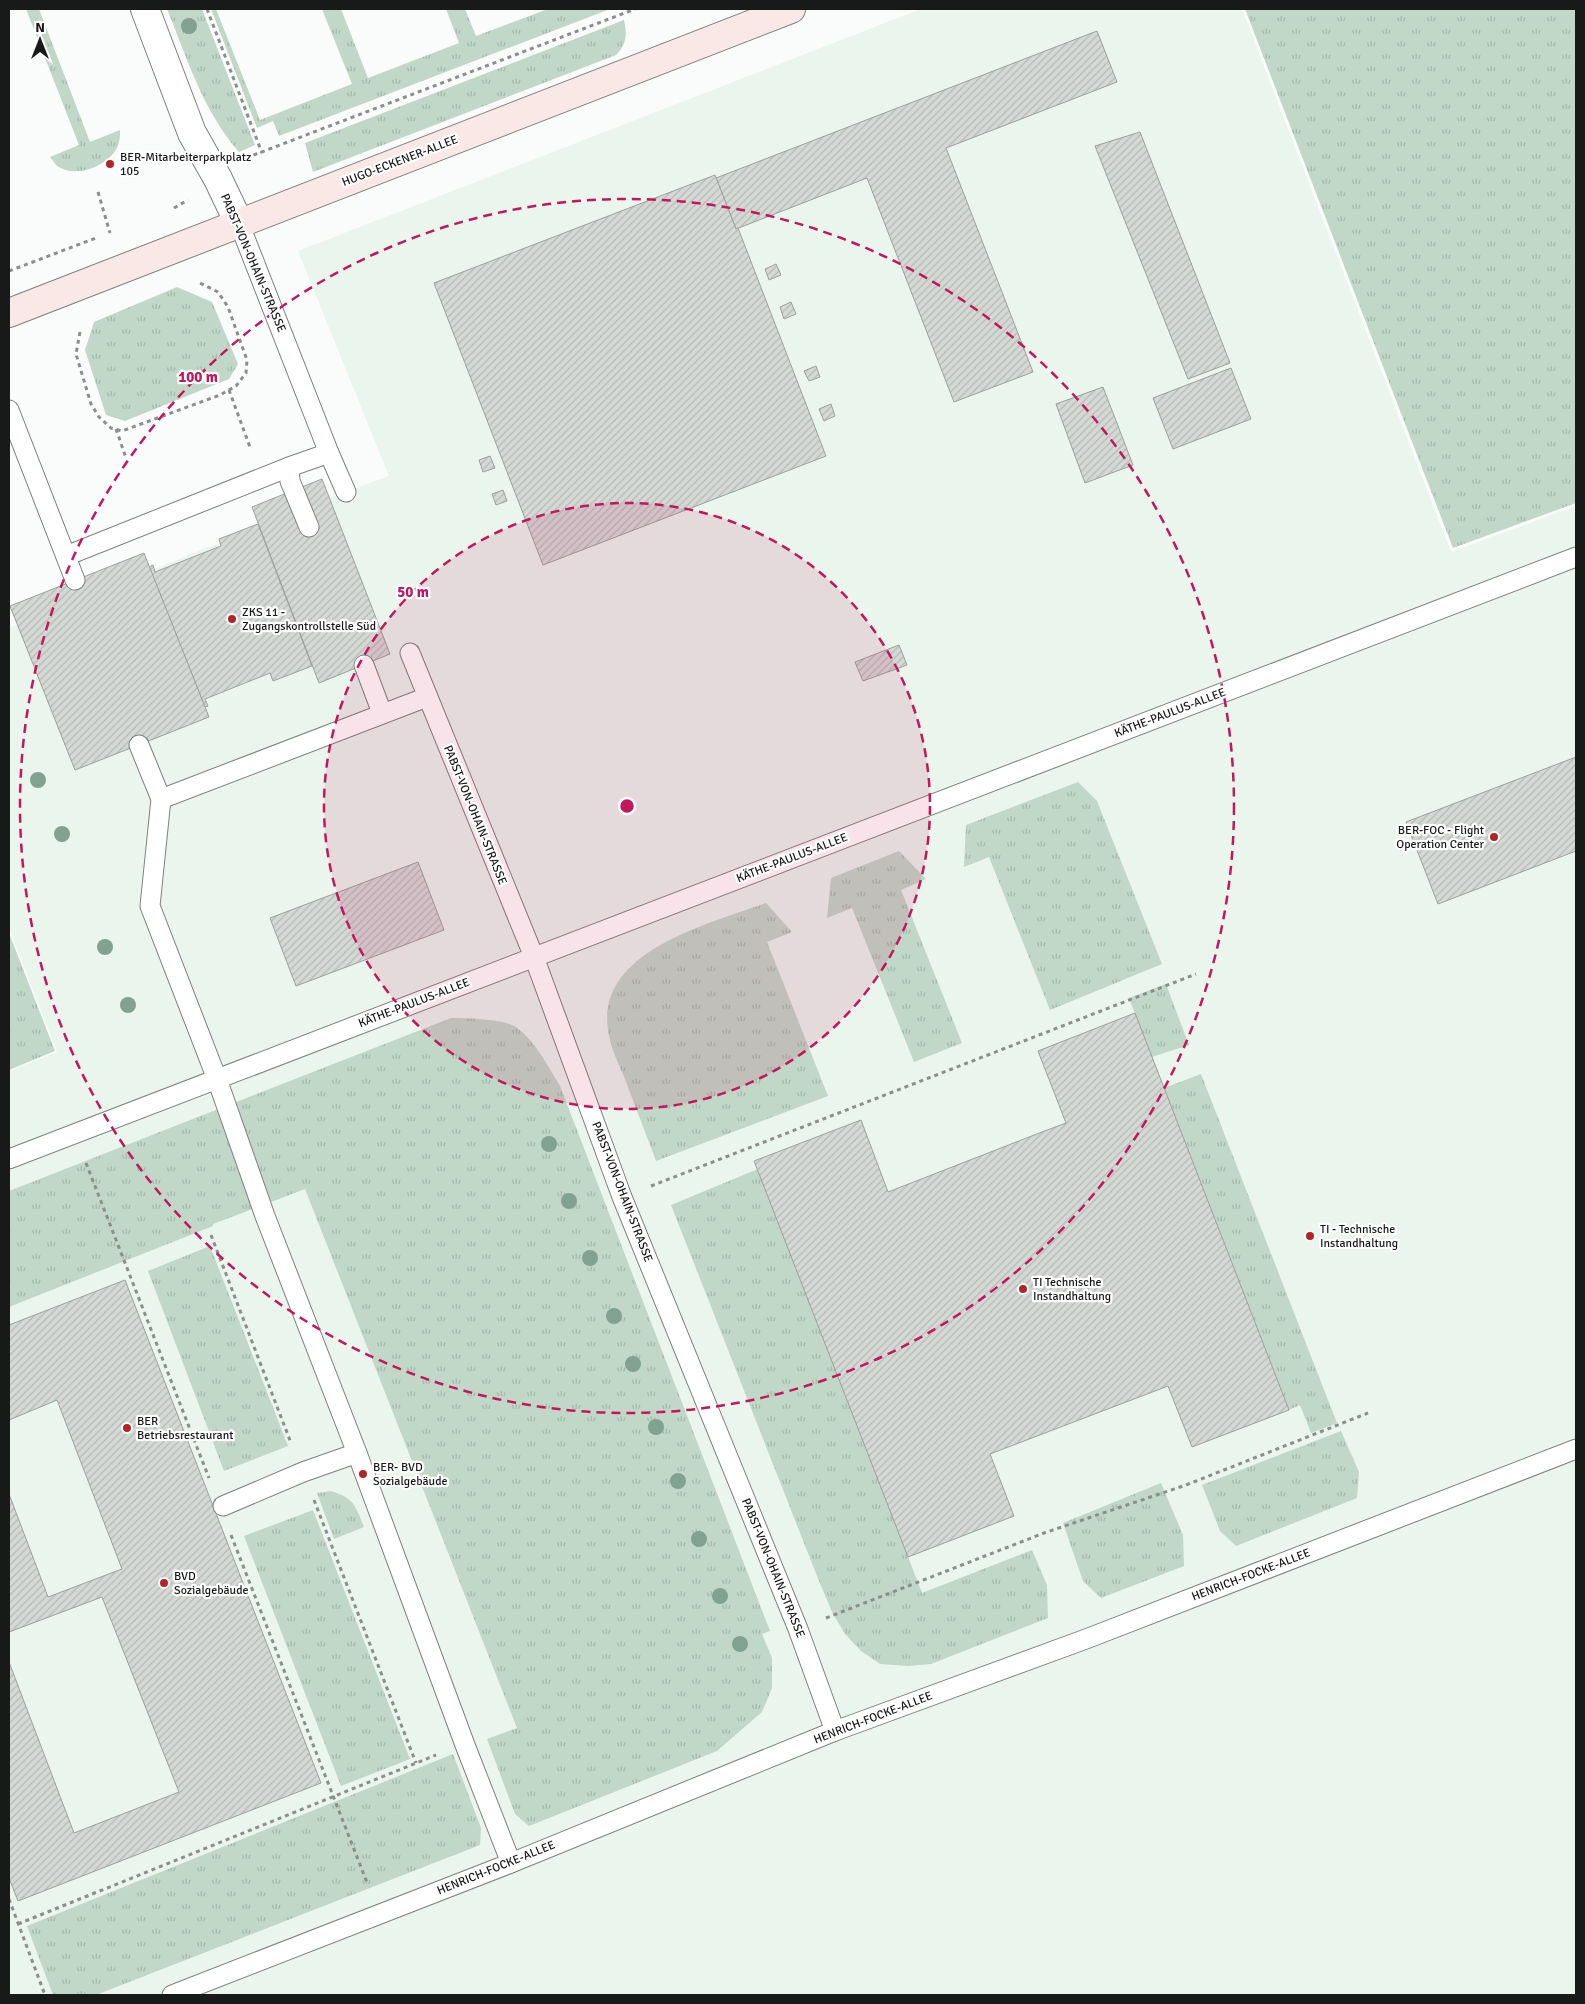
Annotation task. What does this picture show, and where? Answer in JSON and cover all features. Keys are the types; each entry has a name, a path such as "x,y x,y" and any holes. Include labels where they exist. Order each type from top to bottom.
{"street":[{"name":"PABST-VON-OHAIN-STRASSE","path":"145,9 192,133 218,179 238,224"},
{"name":"HUGO-ECKENER-ALLEE","path":"9,313 791,9"}],"lane":[{"name":"PABST-VON-OHAIN-STRASSE","path":"238,224 346,492"},
{"path":"9,410 75,580"},
{"path":"66,556 289,467 329,453"},
{"path":"289,467 290,481 309,527"},
{"name":"KÄTHE-PAULUS-ALLEE","path":"9,1159 1576,557"},
{"name":"PABST-VON-OHAIN-STRASSE","path":"410,653 534,958 622,1197 798,1629 835,1731"},
{"path":"364,665 382,713"},
{"path":"161,800 427,697"},
{"path":"139,745 161,800 150,906 217,1079 265,1216 357,1453 465,1745 511,1863"},
{"name":"HENRICH-FOCKE-ALLEE","path":"172,1995 511,1863 835,1731 1095,1636 1576,1449"},
{"path":"223,1506 303,1472 357,1453"}],"path":[{"path":"206,9 262,153"},
{"path":"172,209 189,200 245,159 635,9"},
{"path":"98,192 110,233"},
{"path":"9,271 118,230"},
{"path":"80,332 76,354 91,404 99,417 111,428 122,431 220,395 236,386 246,373 247,360 228,307 218,292 200,283"},
{"path":"229,390 261,478"},
{"path":"116,429 126,458"},
{"path":"622,1197 1196,974"},
{"path":"798,1629 1044,1533 1186,1485 1368,1413"},
{"path":"18,1924 465,1745"},
{"path":"9,1899 45,1995"}],"shaded area":[{"path":"921,9 1242,9 1451,552 1576,506 1576,1995 9,1995 9,1071 57,1052 9,928 9,628 329,498 389,476 298,251"}],"green space":[{"path":"26,9 39,9 90,142 120,130 116,150 110,157 94,168 74,171 65,170 57,166 50,157 79,145"},
{"path":"167,9 202,9 255,145 239,152 215,119 197,84"},
{"path":"211,9 216,9 260,120 352,84 322,9 341,9 368,78 459,43 446,9 465,9 476,36 548,9 610,9 279,136 273,121 257,128"},
{"path":"1245,9 1576,9 1576,503 1453,548"},
{"path":"624,20 625,39 616,55 313,172 305,143"},
{"path":"177,287 212,302 238,364 229,379 125,421 106,415 85,350 94,322"},
{"path":"1078,782 1097,801 1162,964 1050,1010 989,857 964,867 966,825"},
{"path":"899,851 926,879 901,890 962,1043 914,1062 852,908 827,918 831,878"},
{"path":"766,903 792,932 767,942 828,1096 656,1161 610,1040 608,1010 616,985 633,964 657,947 713,921"},
{"path":"9,933 55,1051 9,1070"},
{"path":"1166,984 1189,1045 1152,1057 1129,998"},
{"path":"451,1018 503,1022 516,1027 535,1047 560,1086 770,1631 762,1634 772,1658 772,1688 762,1712 717,1751 529,1826 515,1814 487,1739 517,1728 305,1189 213,1224 213,1226 9,1307 9,1191"},
{"path":"1201,1074 1337,1423 1311,1433 1300,1405 1289,1410 1164,1088"},
{"path":"758,1169 922,1593 1032,1550 1047,1585 1048,1618 931,1664 908,1666 880,1664 861,1651 845,1634 832,1612 817,1576 671,1205"},
{"path":"210,1246 288,1446 224,1471 148,1271"},
{"path":"1341,1431 1359,1472 1357,1498 1236,1546 1220,1531 1202,1485"},
{"path":"1161,1483 1183,1535 1184,1566 1101,1598 1083,1581 1063,1523"},
{"path":"331,1491 350,1500 364,1527 334,1539 317,1493"},
{"path":"313,1510 410,1759 341,1786 244,1536"},
{"path":"453,1754 481,1828 480,1845 96,1995 53,1995 27,1926"}],"building":[{"path":"1097,31 1117,82 946,148 1033,372 954,402 867,178 736,229 716,178"},
{"path":"1140,132 1230,363 1188,379 1095,146"},
{"path":"715,175 736,229 738,228 826,456 543,565 434,283"},
{"path":"776,264 781,275 769,280 765,269"},
{"path":"791,302 796,314 784,319 780,307"},
{"path":"816,366 820,377 809,381 804,371"},
{"path":"1231,368 1251,419 1173,449 1153,398"},
{"path":"1103,387 1133,465 1085,483 1056,404"},
{"path":"831,404 835,416 824,421 819,409"},
{"path":"490,456 495,468 483,472 479,460"},
{"path":"322,479 390,654 319,683 252,507"},
{"path":"503,490 507,501 496,505 492,494"},
{"name":"ZKS 11 - Zugangskontrollstelle Süd","path":"258,524 312,666 273,681 270,673 205,699 208,706 205,707 149,567 153,565 155,572 221,546 219,539"},
{"path":"144,553 209,717 75,770 10,606"},
{"path":"899,645 907,665 863,681 855,662"},
{"name":"BER-FOC - Flight Operation Center","path":"1576,757 1576,851 1438,904 1406,822"},
{"path":"418,862 444,930 296,986 270,918"},
{"name":"TI Technische Instandhaltung","path":"1135,1013 1289,1410 1192,1447 1168,1386 990,1454 1014,1516 908,1557 754,1161 861,1120 888,1192 1066,1123 1038,1051"},
{"name":"BVD Sozialgebäude","path":"125,1280 321,1783 18,1901 9,1878 9,1662 74,1833 179,1792 102,1597 9,1632 9,1494 48,1597 122,1569 57,1400 9,1420 9,1325"}],"place":[{"name":"BER-Mitarbeiterparkplatz 105","path":"110,164"},
{"name":"ZKS 11 - Zugangskontrollstelle Süd","path":"232,619"},
{"name":"BER-FOC - Flight Operation Center","path":"1494,837"},
{"name":"TI - Technische Instandhaltung","path":"1310,1236"},
{"name":"TI Technische Instandhaltung","path":"1023,1289"},
{"name":"BER Betriebsrestaurant","path":"127,1428"},
{"name":"BER- BVD Sozialgebäude","path":"363,1474"},
{"name":"BVD Sozialgebäude","path":"164,1583"}]}
